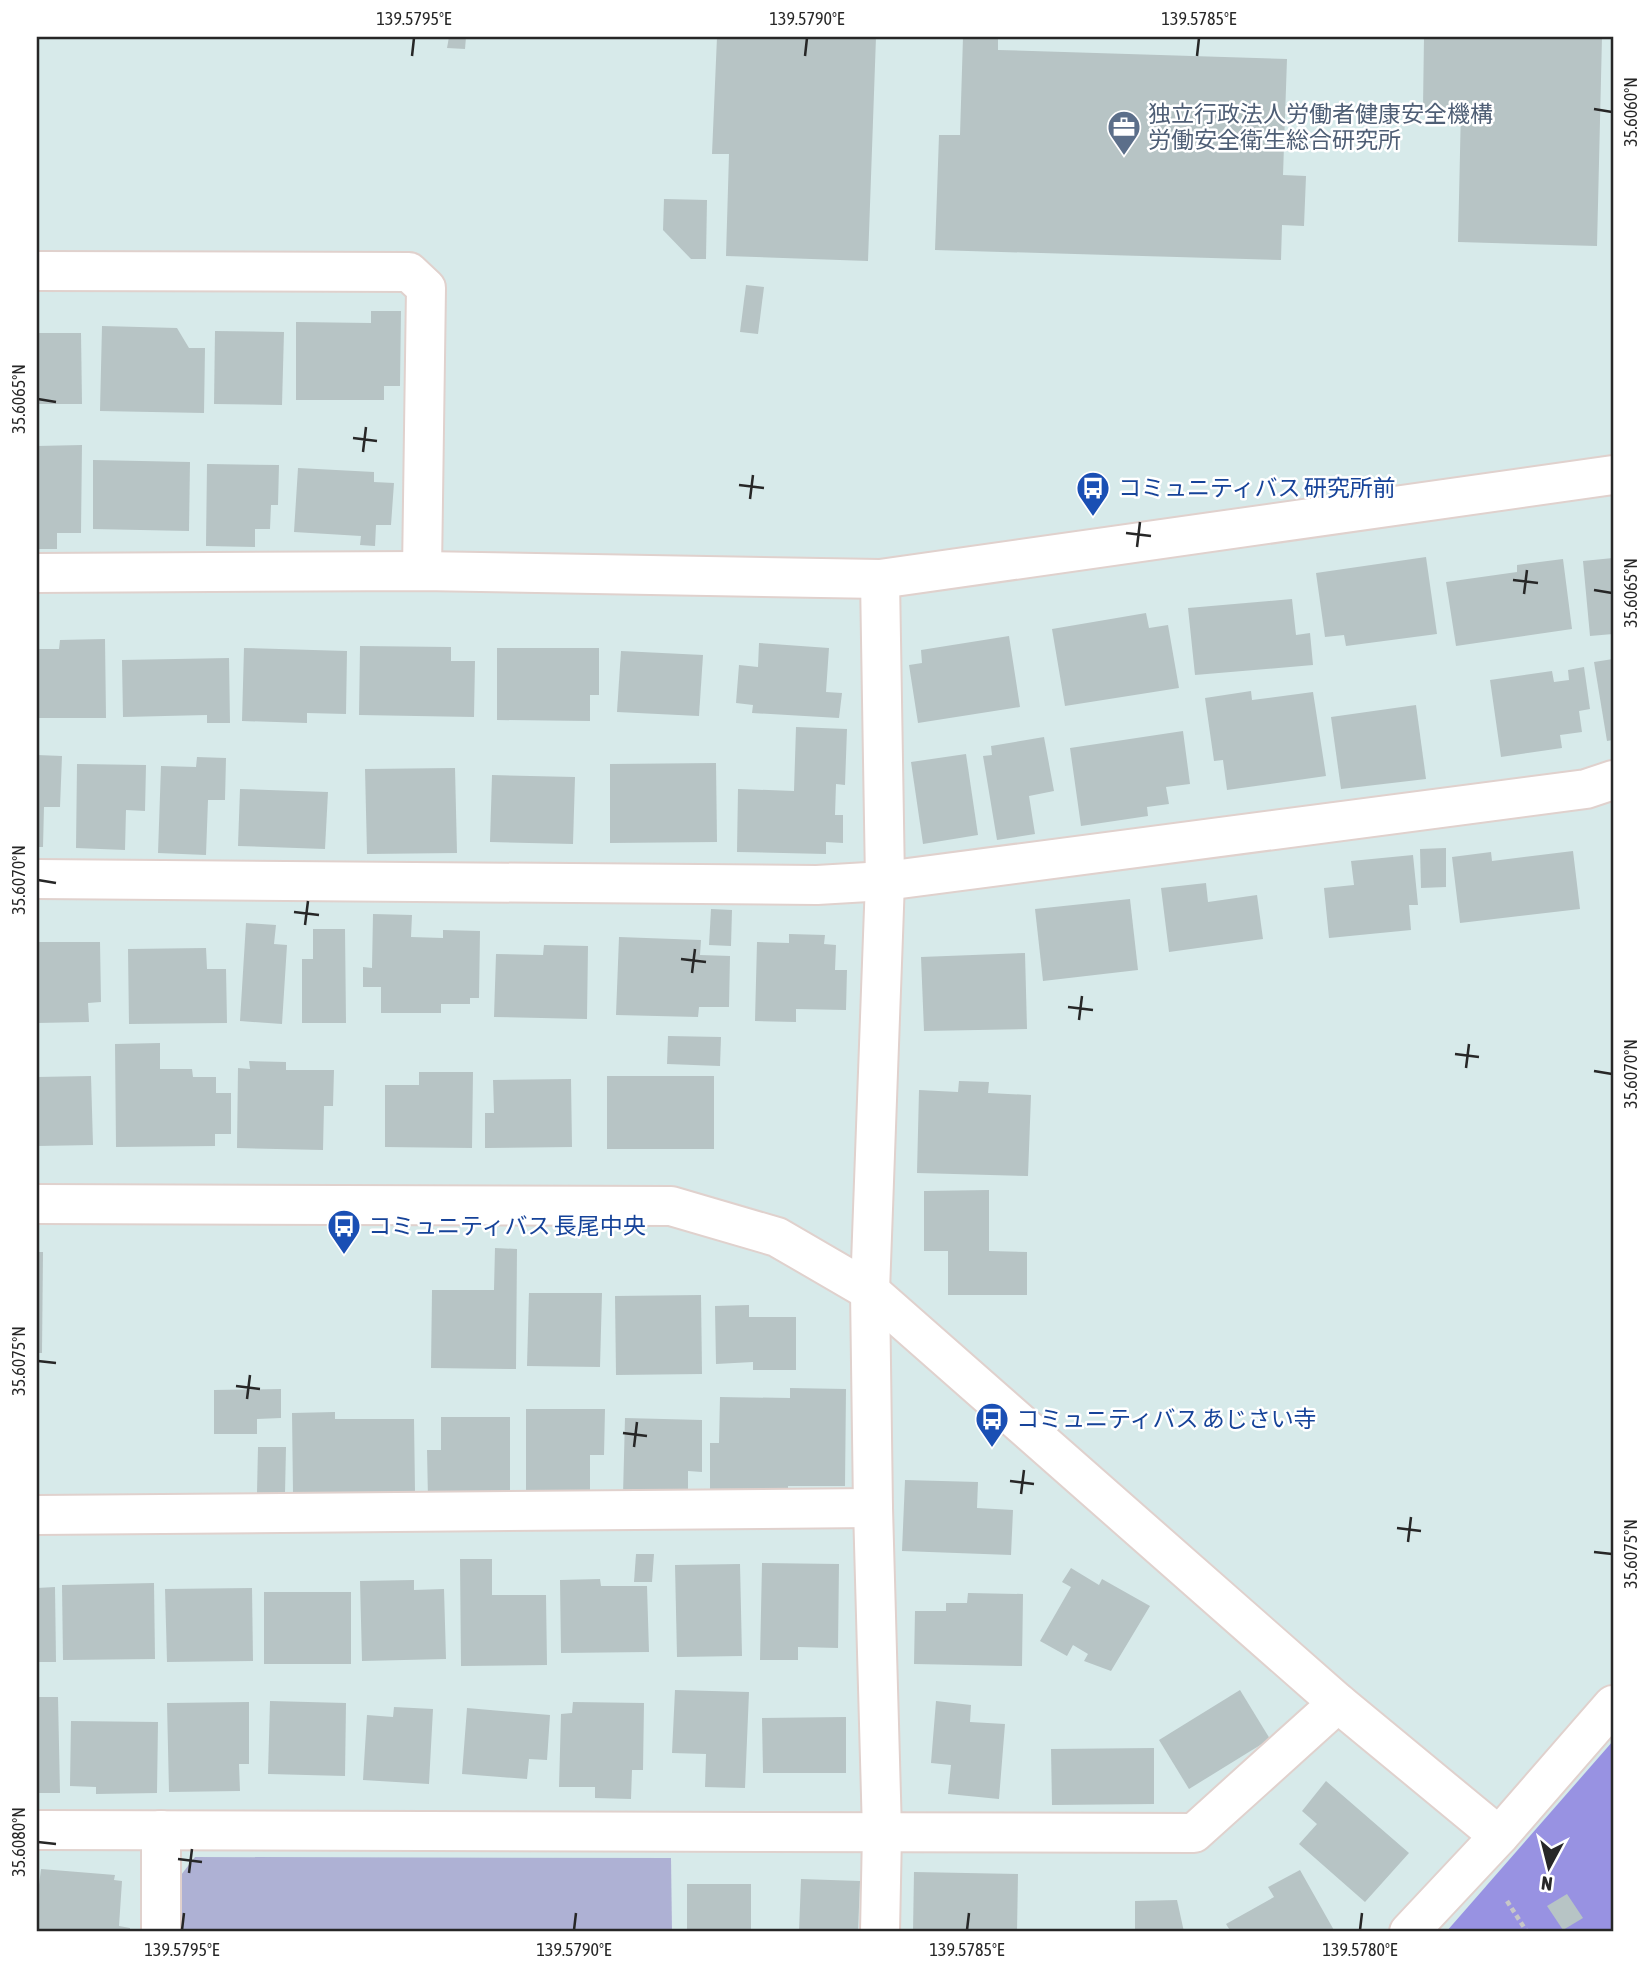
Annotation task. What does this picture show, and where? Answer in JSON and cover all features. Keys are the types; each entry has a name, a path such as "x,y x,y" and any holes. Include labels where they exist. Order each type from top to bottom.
{"street":[{"path":"37,271 409,272 426,288 422,570"},
{"path":"37,573 422,570 880,579 1613,475"},
{"path":"880,579 885,881 870,1291 882,1832 880,1932"},
{"path":"37,879 803,884 885,881 1586,789 1613,780"},
{"path":"37,1204 671,1206 777,1237 870,1291 1338,1703 1499,1836"},
{"path":"37,1514 873,1508"},
{"path":"37,1830 1194,1833 1338,1703"},
{"path":"1409,1932 1499,1836 1613,1705"},
{"path":"161,1830 161,1932"}],"shaded area":[{"path":"1613,1741 1613,1932 1446,1932"},
{"path":"195,1857 671,1858 672,1932 181,1932 181,1875"}],"building":[{"path":"449,37 466,37 465,49 447,48"},
{"path":"717,37 876,37 868,261 726,256 729,154 712,154"},
{"path":"963,37 998,37 998,50 1287,59 1283,175 1306,176 1304,226 1282,225 1281,260 935,250 939,135 960,135"},
{"path":"1424,37 1602,37 1597,246 1458,242 1461,108 1423,107"},
{"path":"664,199 707,200 706,259 691,259 663,230"},
{"path":"746,285 764,287 758,334 740,332"},
{"path":"371,311 401,311 400,386 384,386 384,400 296,400 296,322 371,323"},
{"path":"102,326 177,328 189,348 205,348 204,413 100,411"},
{"path":"215,331 284,332 282,405 214,404"},
{"path":"37,333 81,333 82,404 37,404"},
{"path":"82,445 81,533 57,533 57,549 37,549 37,446"},
{"path":"93,460 190,462 189,531 93,529"},
{"path":"207,464 279,465 278,505 271,505 270,529 255,529 255,547 206,546"},
{"path":"298,468 374,472 374,482 394,483 391,525 376,525 375,546 360,545 361,536 294,532"},
{"path":"1426,557 1437,634 1346,646 1344,635 1325,637 1316,573"},
{"path":"1613,558 1613,634 1590,636 1583,561"},
{"path":"1563,559 1572,629 1456,646 1446,582 1517,572 1517,565"},
{"path":"1292,599 1296,635 1310,633 1313,665 1195,675 1188,608"},
{"path":"1146,613 1149,628 1168,625 1179,688 1065,706 1052,629"},
{"path":"1009,636 1020,707 918,723 909,665 922,663 921,650"},
{"path":"105,639 106,718 37,718 37,649 59,649 60,640"},
{"path":"759,643 829,648 826,692 842,693 839,718 752,713 753,705 736,703 739,665 758,667"},
{"path":"360,646 451,647 451,661 475,661 474,717 359,715"},
{"path":"244,648 347,651 346,714 307,713 307,723 242,721"},
{"path":"497,648 599,648 599,695 590,695 590,721 497,720"},
{"path":"621,651 703,655 699,716 617,712"},
{"path":"229,658 230,723 207,723 207,715 123,717 122,660"},
{"path":"1613,659 1613,740 1607,741 1594,662"},
{"path":"1584,667 1590,709 1579,711 1582,732 1560,735 1562,748 1501,757 1490,680 1552,671 1554,682 1569,680 1568,670"},
{"path":"1251,691 1252,700 1313,692 1326,776 1227,790 1223,760 1214,761 1205,698"},
{"path":"1416,705 1426,779 1341,789 1331,717"},
{"path":"796,727 847,729 845,785 836,784 835,815 843,815 843,843 826,842 826,854 737,852 738,789 794,791"},
{"path":"1183,731 1190,784 1166,787 1169,804 1147,807 1148,816 1081,826 1070,748"},
{"path":"1044,737 1054,791 1029,796 1035,834 997,840 983,756 992,755 991,746"},
{"path":"966,754 978,835 923,844 911,762"},
{"path":"37,755 62,756 60,807 44,807 43,847 37,847"},
{"path":"197,757 226,758 225,800 208,800 206,855 158,853 161,766 196,767"},
{"path":"716,763 717,842 610,843 610,764"},
{"path":"77,764 146,765 145,811 126,810 125,850 76,848"},
{"path":"455,768 457,853 367,854 365,769"},
{"path":"492,775 575,777 573,844 490,842"},
{"path":"240,789 328,792 325,849 238,846"},
{"path":"1446,848 1446,887 1421,888 1420,849"},
{"path":"1573,851 1580,909 1460,923 1452,857 1491,852 1492,861"},
{"path":"1413,855 1418,905 1409,905 1411,930 1329,938 1324,888 1354,885 1351,861"},
{"path":"1206,883 1208,902 1257,895 1263,939 1169,952 1161,888"},
{"path":"1130,899 1138,970 1043,981 1035,909"},
{"path":"711,909 732,910 731,946 709,945"},
{"path":"373,914 412,915 411,937 443,938 443,930 480,931 479,998 470,998 470,1004 441,1004 441,1013 381,1013 381,987 363,987 363,967 372,968"},
{"path":"246,923 276,925 274,944 287,945 282,1024 240,1021"},
{"path":"313,929 345,929 346,1023 302,1023 302,959 313,959"},
{"path":"789,934 825,935 824,944 836,945 835,970 847,970 846,1010 796,1009 796,1022 755,1021 757,942 789,943"},
{"path":"619,937 701,940 700,955 730,956 729,1007 699,1007 698,1017 616,1015"},
{"path":"37,942 100,942 101,1002 88,1003 89,1022 37,1023"},
{"path":"544,945 588,946 587,1019 494,1017 496,954 543,955"},
{"path":"206,948 207,969 226,969 227,1023 129,1024 128,949"},
{"path":"1025,953 1027,1029 924,1031 921,957"},
{"path":"668,1036 721,1037 720,1066 667,1064"},
{"path":"160,1043 160,1069 192,1069 193,1077 216,1077 216,1093 231,1093 231,1134 215,1134 215,1146 116,1147 115,1044"},
{"path":"249,1061 286,1062 286,1070 334,1070 333,1106 324,1106 323,1150 237,1148 238,1068 250,1069"},
{"path":"419,1072 473,1072 472,1148 385,1147 385,1085 419,1085"},
{"path":"91,1076 93,1145 37,1146 37,1077"},
{"path":"607,1076 714,1076 714,1149 607,1149"},
{"path":"571,1079 572,1147 485,1148 485,1113 494,1113 493,1080"},
{"path":"959,1081 989,1082 988,1093 1031,1095 1028,1176 917,1173 919,1090 958,1092"},
{"path":"989,1190 989,1251 1027,1252 1027,1295 948,1295 948,1251 924,1251 924,1191"},
{"path":"495,1248 517,1249 516,1369 431,1368 432,1290 494,1290"},
{"path":"37,1252 43,1252 42,1353 37,1353"},
{"path":"529,1293 602,1293 600,1367 527,1366"},
{"path":"701,1295 702,1374 616,1375 615,1296"},
{"path":"749,1305 749,1317 796,1317 796,1370 753,1370 753,1362 716,1364 715,1306"},
{"path":"790,1388 846,1389 845,1486 788,1486 788,1501 710,1500 710,1443 719,1443 720,1397 790,1398"},
{"path":"281,1389 281,1418 257,1419 257,1434 214,1434 214,1390"},
{"path":"526,1409 605,1409 604,1455 590,1455 590,1491 526,1491"},
{"path":"335,1412 335,1419 414,1419 415,1492 293,1493 292,1413"},
{"path":"441,1417 510,1417 510,1498 428,1499 427,1450 441,1450"},
{"path":"625,1418 702,1420 702,1472 688,1471 688,1496 623,1495"},
{"path":"258,1447 286,1447 285,1494 257,1493"},
{"path":"905,1480 978,1482 977,1508 1013,1510 1011,1555 902,1551"},
{"path":"636,1554 654,1554 652,1582 634,1582"},
{"path":"460,1559 492,1559 492,1595 546,1595 547,1665 461,1666"},
{"path":"762,1563 839,1564 838,1648 798,1647 798,1660 760,1660"},
{"path":"740,1564 742,1656 677,1657 675,1565"},
{"path":"1071,1568 1099,1585 1102,1579 1150,1606 1111,1671 1084,1661 1088,1654 1073,1645 1067,1656 1040,1641 1071,1587 1062,1582"},
{"path":"600,1579 601,1586 647,1586 649,1652 561,1653 560,1580"},
{"path":"414,1580 414,1590 444,1589 446,1659 362,1661 360,1581"},
{"path":"154,1583 155,1659 63,1660 62,1585"},
{"path":"55,1587 56,1662 37,1662 37,1588"},
{"path":"252,1588 253,1661 167,1662 165,1589"},
{"path":"264,1592 351,1592 351,1664 264,1664"},
{"path":"968,1593 1023,1594 1022,1666 914,1664 915,1611 946,1611 946,1603 967,1603"},
{"path":"675,1690 749,1692 745,1788 705,1787 706,1754 672,1753"},
{"path":"1240,1690 1270,1739 1189,1789 1159,1740"},
{"path":"37,1697 58,1697 60,1793 38,1793"},
{"path":"270,1701 346,1703 345,1776 268,1774"},
{"path":"936,1701 971,1705 970,1722 1005,1724 999,1799 948,1794 951,1765 931,1763"},
{"path":"249,1702 249,1764 239,1764 240,1791 169,1792 167,1703"},
{"path":"573,1702 644,1703 643,1770 632,1770 631,1799 595,1798 595,1787 559,1787 561,1714 572,1713"},
{"path":"394,1707 433,1709 429,1784 363,1780 367,1715 393,1717"},
{"path":"467,1708 550,1715 547,1760 529,1759 527,1779 462,1774"},
{"path":"846,1717 846,1773 763,1773 762,1718"},
{"path":"71,1721 158,1722 157,1793 96,1794 96,1787 70,1786"},
{"path":"1154,1748 1154,1804 1052,1805 1051,1749"},
{"path":"1326,1781 1409,1853 1365,1902 1299,1844 1317,1824 1302,1811"},
{"path":"41,1869 115,1875 114,1880 122,1881 119,1926 130,1928 130,1932 37,1932"},
{"path":"1300,1870 1335,1932 1231,1932 1226,1924 1274,1897 1268,1887"},
{"path":"914,1872 1018,1874 1017,1932 913,1932"},
{"path":"801,1879 860,1881 858,1932 799,1932"},
{"path":"687,1884 751,1884 751,1929 779,1929 779,1932 687,1932"},
{"path":"1567,1894 1583,1918 1563,1930 1547,1906"},
{"path":"1177,1900 1184,1932 1135,1932 1135,1901"},
{"path":"1123,1929 1123,1932 1033,1932 1033,1930"}],"place":[{"name":"独立行政法人労働者健康安全機構 労働安全衛生総合研究所","path":"1124,157"},
{"name":"コミュニティバス 研究所前","path":"1093,518"},
{"name":"コミュニティバス 長尾中央","path":"344,1256"},
{"name":"コミュニティバス あじさい寺","path":"992,1449"}]}
